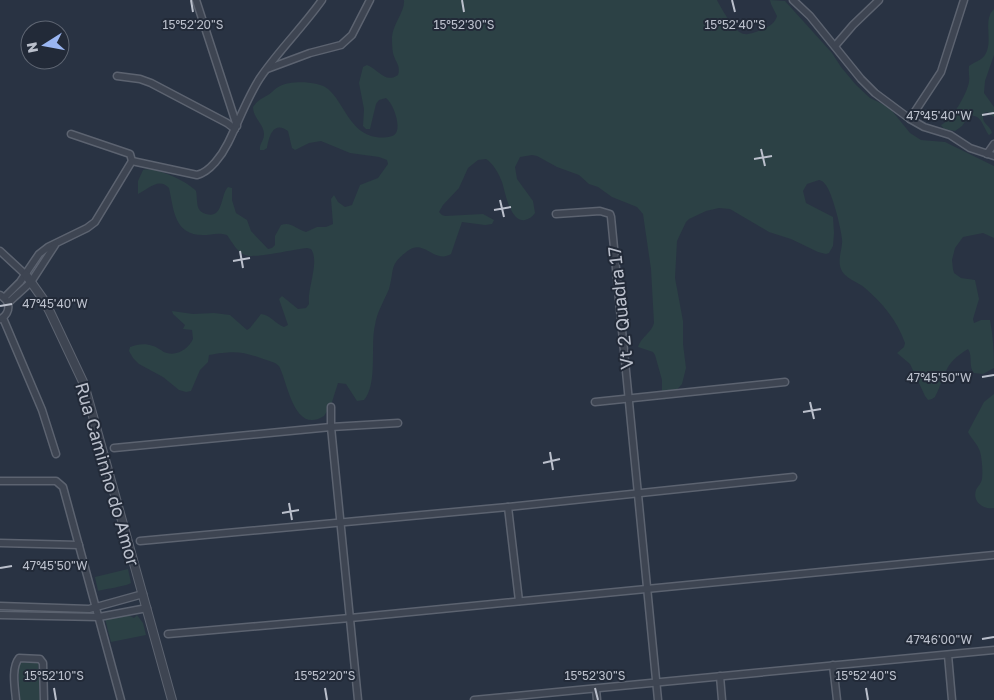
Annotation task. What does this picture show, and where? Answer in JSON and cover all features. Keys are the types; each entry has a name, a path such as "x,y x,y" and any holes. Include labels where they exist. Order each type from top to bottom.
{"street":[{"path":"196,0 236,128"},
{"path":"132,161 196,175 206,171 226,146 258,82 275,57 303,26 322,0"},
{"path":"267,69 346,42 356,28 370,0"},
{"path":"792,0 810,16 868,87 910,119 934,131 950,135 970,148 990,155 994,144"},
{"path":"835,46 879,0"},
{"path":"910,119 941,72 964,0"},
{"path":"275,57 294,60"},
{"path":"116,76 140,79 151,83 236,128"},
{"path":"4,299 26,275 36,257 95,222 132,161 130,154 71,134"},
{"name":"Vt 2 Quadra 17","path":"556,214 600,211 610,214 611,217 658,700"},
{"path":"4,299 31,282 55,245"},
{"path":"0,251 14,262"},
{"path":"0,255 14,262"},
{"name":"Rua Caminho do Amor","path":"14,262 43,298 84,384 172,700"},
{"path":"4,299 9,309 7,314 1,319 42,410 56,454"},
{"path":"595,402 785,382"},
{"path":"331,407 331,427 342,522 358,700"},
{"path":"114,448 331,427 398,423"},
{"path":"140,541 793,478"},
{"path":"0,481 56,481 63,488 121,700"},
{"path":"508,507 519,601"},
{"path":"0,543 79,545"},
{"path":"168,634 350,618 994,554"},
{"path":"0,606 89,609 143,594"},
{"path":"127,598 131,610"},
{"path":"0,615 99,617 147,608"},
{"path":"474,700 994,650"},
{"path":"948,655 952,700"},
{"path":"16,700 15,670 17,660 20,658 34,658 40,659 43,663 44,700"},
{"path":"833,665 837,700"},
{"path":"720,676 722,700"},
{"path":"596,689 597,700"}],"green space":[{"path":"404,0 717,0 733,25 740,33 744,34 754,33 766,28 775,21 777,16 770,0 785,1 832,53 856,85 870,98 889,107 910,133 921,140 945,142 994,166 994,238 983,233 963,237 955,248 952,260 954,273 961,278 975,280 979,299 973,319 974,323 981,320 990,320 994,368 983,374 974,373 968,349 950,364 935,397 928,400 910,364 897,353 904,347 905,343 894,320 872,294 845,275 841,269 842,239 838,219 828,188 824,182 819,180 807,184 803,191 806,203 833,217 833,246 829,253 826,254 769,232 730,209 719,208 706,211 686,222 677,241 675,278 683,321 686,368 682,384 671,396 664,400 662,397 662,380 655,355 653,352 638,347 654,323 651,269 643,214 637,207 612,197 598,187 589,184 579,175 532,155 520,157 515,167 517,179 533,201 535,213 532,217 520,220 516,217 509,206 496,169 486,159 478,160 468,168 459,188 439,212 445,216 483,214 494,220 492,224 462,222 451,254 440,256 420,247 414,247 402,255 395,264 389,289 376,320 371,384 364,400 357,401 346,384 338,383 331,405 324,416 314,420 306,419 299,413 294,404 279,366 257,357 236,352 209,355 208,362 200,370 191,391 186,392 179,390 163,377 139,364 129,351 130,347 147,344 171,354 186,348 193,339 192,330 183,329 185,325 172,311 193,314 214,313 230,315 247,330 261,314 268,316 284,327 288,325 279,299 282,296 298,309 306,308 309,304 314,268 311,249 250,256 240,252 227,235 203,235 186,231 174,213 169,188 165,185 157,184 138,194 138,181 143,170 155,170 179,179 192,187 196,191 200,211 206,214 212,215 219,210 225,191 228,187 232,188 232,200 236,213 247,220 251,231 268,249 275,245 275,236 281,225 291,225 306,232 317,227 326,227 333,224 331,199 334,195 338,202 345,207 352,205 360,185 378,178 388,164 387,160 350,153 321,141 309,143 295,150 292,148 288,131 279,127 273,131 267,148 260,150 264,130 253,111 253,107 278,87 285,84 297,82 319,84 328,89 352,121 363,132 377,137 394,135 398,125 396,114 386,98 379,100 376,104 370,129 366,129 363,126 364,109 359,83 363,67 367,65 385,77 389,78 398,75 399,69 393,53 392,37 394,27 403,9"},
{"path":"994,9 994,55 985,81 984,93 994,107 994,117 987,112 984,113 983,117 992,133 989,135 981,121 973,116 969,116 962,126 955,131 944,129 941,125 950,118 965,93 969,82 969,66 985,55 989,43 989,19"},
{"path":"994,394 994,508 986,508 977,501 975,494 982,479 982,462 979,449 968,432 984,402"},
{"path":"128,569 131,583 98,591 95,577"},
{"path":"126,614 134,618 137,615 143,623 146,635 111,642 105,619"},
{"path":"38,659 40,700 20,700 18,661"}]}
